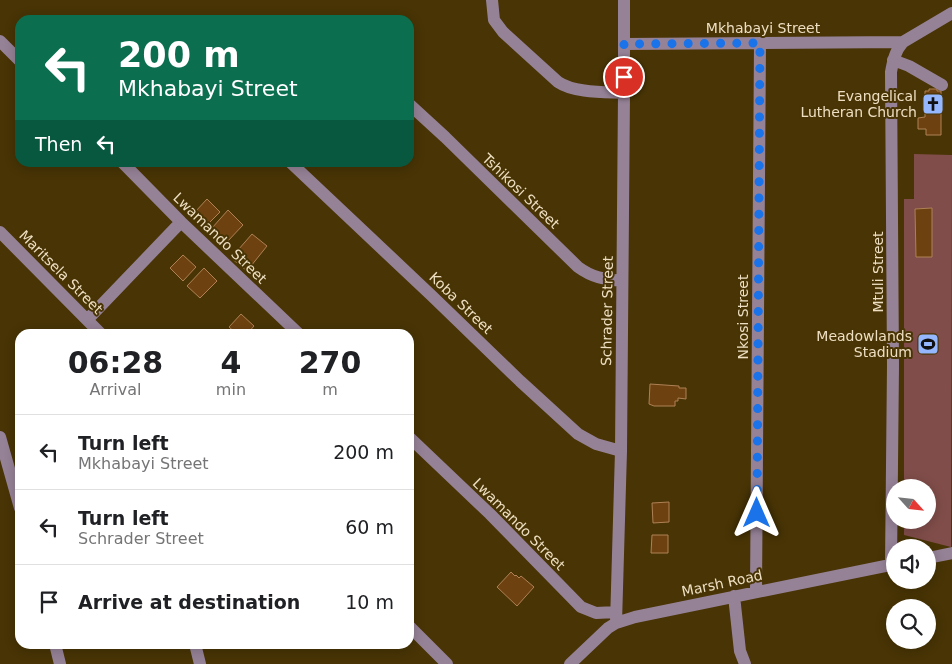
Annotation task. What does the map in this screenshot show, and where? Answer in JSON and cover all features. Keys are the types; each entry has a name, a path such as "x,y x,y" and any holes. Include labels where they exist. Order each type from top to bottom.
{"street":[{"path":"492,0 494,20 504,32 558,82 564,86 576,89 624,93"},
{"name":"Schrader Street","path":"616,617 621,450 624,0"},
{"path":"903,42 952,13"},
{"path":"0,41 15,56"},
{"name":"Mkhabayi Street","path":"624,44 903,42"},
{"name":"Mtuli Street","path":"893,539 891,72 898,48 903,42"},
{"name":"Nkosi Street","path":"756,591 760,43"},
{"path":"894,60 909,66 942,85"},
{"name":"Tshikosi Street","path":"414,109 578,267 594,277 622,281"},
{"name":"Lwamando Street","path":"127,167 181,222 294,329"},
{"name":"Koba Street","path":"295,167 578,434 596,444 621,450"},
{"path":"87,320 181,222"},
{"name":"Maritsela Street","path":"0,232 96,329"},
{"path":"0,437 15,490"},
{"name":"Lwamando Street","path":"414,442 490,514 581,607 596,613 616,617"},
{"path":"936,556 952,553"},
{"name":"Marsh Road","path":"570,664 616,617 635,617 886,565"},
{"path":"734,596 740,651 745,664"},
{"path":"414,631 446,664"},
{"path":"56,649 60,664"},
{"path":"196,649 200,664"}],"shaded area":[{"name":"Meadowlands Stadium","path":"914,154 952,155 951,547 936,543 936,539 920,539 904,535 904,529 936,529 936,479 904,479 904,199 914,199"}],"building":[{"name":"Evangelical Lutheran Church","path":"929,89 941,91 941,135 926,135 926,129 918,129 918,118 925,117 925,91 929,91"},
{"path":"207,199 220,212 208,224 195,212"},
{"path":"932,208 932,257 916,257 915,209"},
{"path":"228,210 243,225 227,242 212,228"},
{"path":"252,234 267,246 247,271 231,258"},
{"path":"183,255 196,267 183,281 170,268"},
{"path":"204,268 217,281 200,298 187,286"},
{"path":"241,314 254,326 251,329 231,329 229,327"},
{"path":"650,384 686,388 686,399 678,398 678,401 675,401 675,406 654,406 649,404"},
{"path":"669,502 669,522 653,523 652,503"},
{"path":"652,535 668,535 668,553 651,553"},
{"path":"511,572 519,578 521,576 534,587 517,606 497,587"}],"place":[{"name":"Evangelical Lutheran Church","path":"933,104"},
{"name":"Meadowlands Stadium","path":"928,344"}],"route":[{"path":"624,77 624,44 760,43 757,513"}]}
